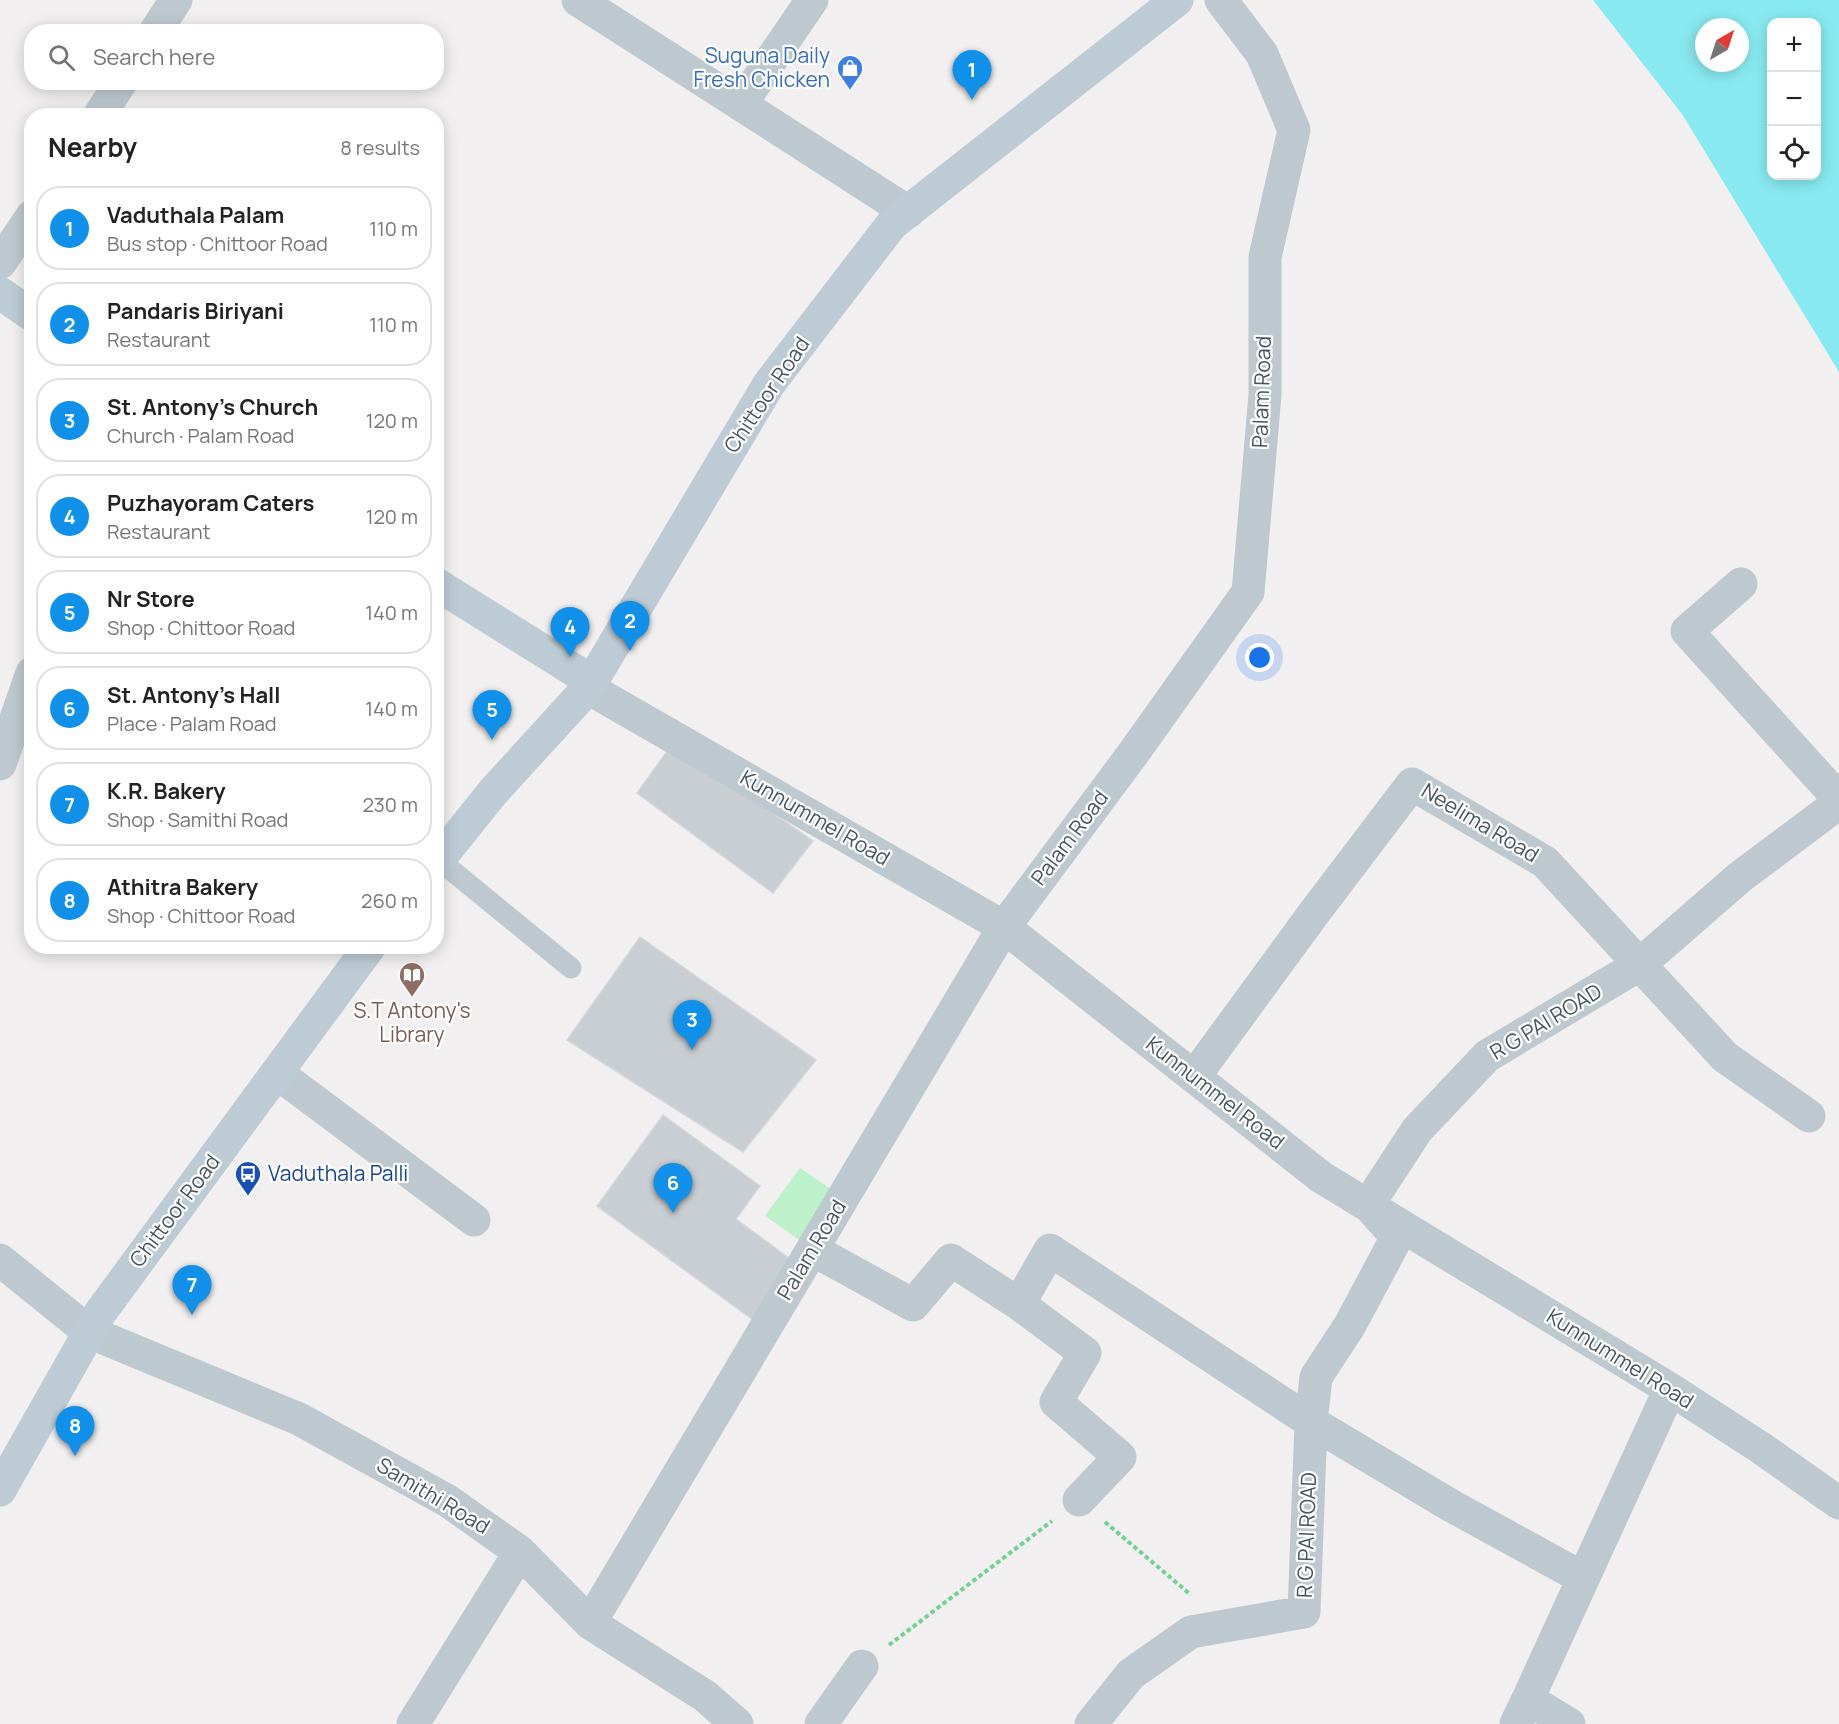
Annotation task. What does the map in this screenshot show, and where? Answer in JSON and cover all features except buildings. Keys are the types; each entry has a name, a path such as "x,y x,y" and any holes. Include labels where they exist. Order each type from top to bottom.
{"main road":[{"name":"Chittoor Road","path":"444,854 493,792 590,685 769,384 892,224 1177,0"},
{"path":"0,293 24,310"},
{"path":"444,589 590,685"},
{"name":"Chittoor Road","path":"0,1490 100,1313 364,954"}],"street":[{"path":"160,24 176,0"},
{"path":"578,0 908,212"},
{"path":"741,104 813,0"},
{"name":"Palam Road","path":"590,1623 1004,927 1132,755 1248,592 1265,395 1265,257 1294,130 1262,54 1221,0"},
{"path":"104,108 116,90"},
{"path":"0,263 24,228"},
{"path":"1741,584 1687,631 1839,801"},
{"name":"Kunnummel Road","path":"590,685 1004,927 1321,1177 1670,1389 1761,1448 1839,1503"},
{"path":"0,764 24,696"},
{"name":"Neelima Road","path":"1194,1077 1412,784 1545,862 1725,1058 1809,1116"},
{"name":"R G PAI ROAD","path":"1091,1724 1131,1674 1191,1632 1304,1612 1311,1422 1316,1377 1350,1325 1397,1237 1368,1205 1417,1130 1487,1056 1640,965 1740,877 1839,801"},
{"path":"277,1073 474,1220"},
{"path":"813,1250 913,1305 951,1260 1019,1304 1085,1353 1056,1402 1120,1457 1079,1500"},
{"path":"1019,1304 1050,1250 1311,1422 1450,1505 1583,1578"},
{"name":"Samithi Road","path":"0,1260 89,1332 299,1419 448,1501 520,1552 590,1623 705,1696 737,1724"},
{"path":"1569,1724 1522,1712 1670,1389"},
{"path":"413,1724 520,1552"},
{"path":"821,1724 862,1666"}],"lane":[{"path":"444,867 571,968"}],"path":[{"path":"862,1666 1079,1500 1228,1626"}],"green space":[{"path":"800,1168 835,1192 801,1241 765,1216"}],"water":[{"path":"1593,0 1839,0 1839,372 1682,114"}],"place":[{"name":"Suguna Daily Fresh Chicken","path":"850,91"},
{"name":"Vaduthala Palam","path":"972,100"},
{"name":"Pandaris Biriyani","path":"630,651"},
{"name":"Puzhayoram Caters","path":"570,657"},
{"name":"Nr Store","path":"492,740"},
{"name":"S.T Antony's Library","path":"412,998"},
{"name":"St. Antony's Church","path":"692,1050"},
{"name":"Vaduthala Palli","path":"248,1197"},
{"name":"St. Antony's Hall","path":"673,1213"},
{"name":"K.R. Bakery","path":"192,1315"},
{"name":"Athitra Bakery","path":"75,1456"}]}
